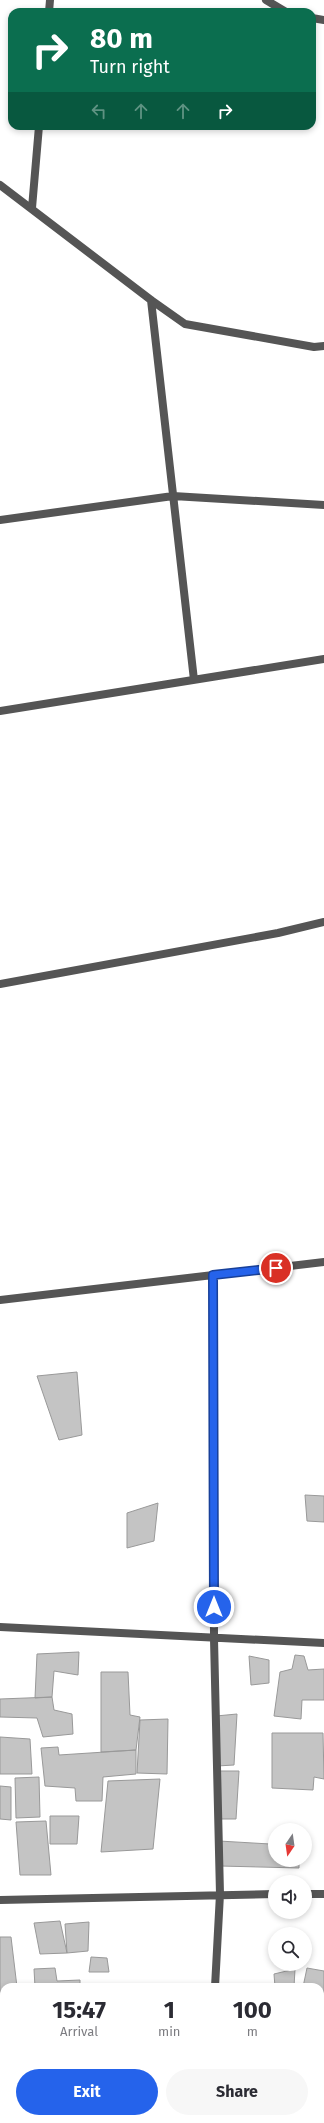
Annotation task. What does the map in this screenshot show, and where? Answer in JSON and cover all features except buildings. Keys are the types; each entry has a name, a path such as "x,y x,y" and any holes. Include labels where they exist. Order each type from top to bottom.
{"street":[{"path":"266,0 279,8"},
{"path":"32,208 39,130"},
{"path":"0,185 151,300 185,324 314,347 324,346"},
{"path":"151,300 194,680"},
{"path":"0,520 173,496 324,505"},
{"path":"0,711 324,659"},
{"path":"0,984 271,935 324,922"},
{"path":"0,1300 324,1262"},
{"path":"213,1275 214,1639 220,1894 215,1983"},
{"path":"0,1627 214,1639 324,1643"},
{"path":"0,1900 268,1894"},
{"path":"312,1894 324,1894"}],"route":[{"path":"214,1607 213,1275 276,1268"}]}
